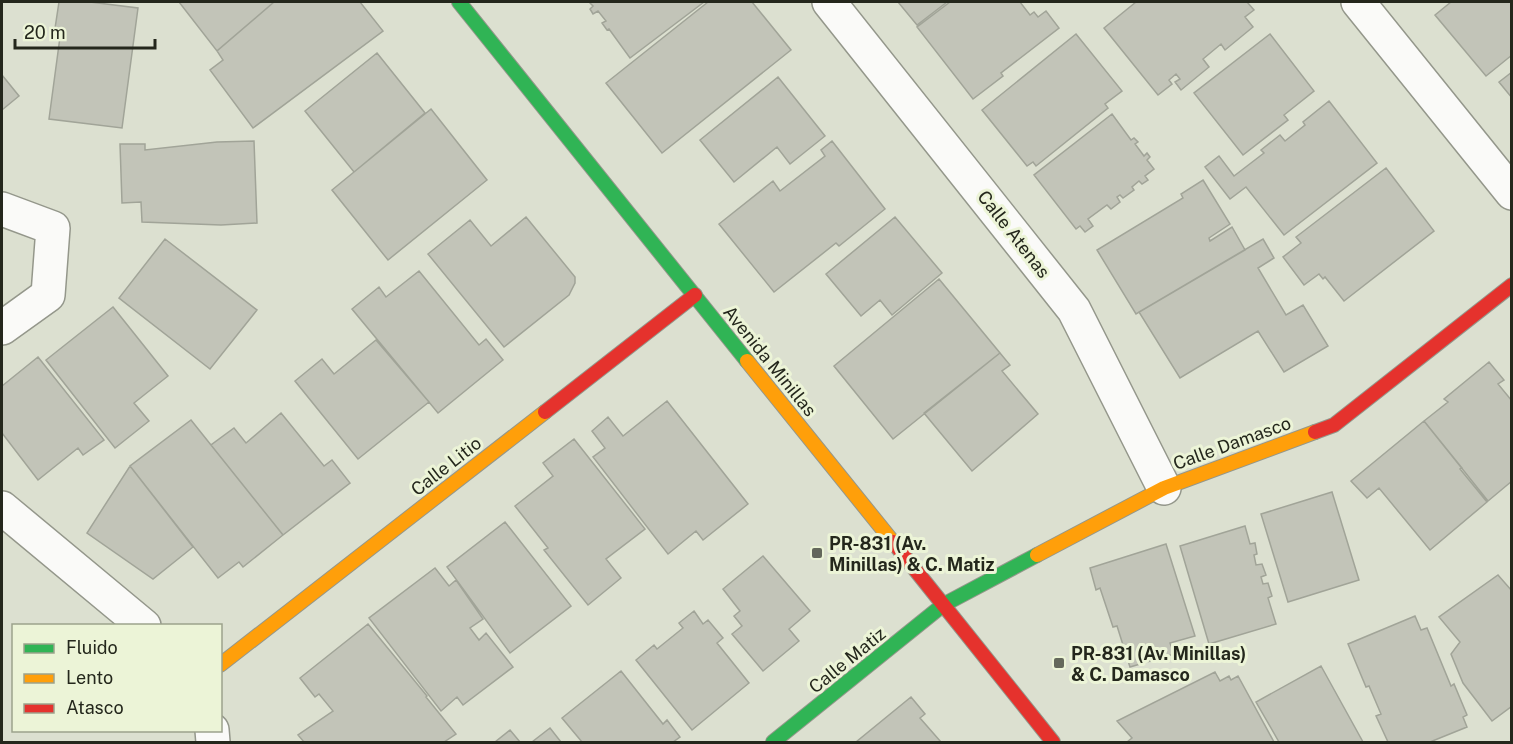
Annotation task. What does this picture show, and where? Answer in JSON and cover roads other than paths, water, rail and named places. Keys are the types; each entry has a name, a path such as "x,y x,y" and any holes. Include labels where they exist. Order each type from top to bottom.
{"street":[{"name":"Avenida Minillas","path":"459,2 1053,742"},
{"name":"Calle Atenas","path":"829,2 1074,310 1164,488"},
{"path":"1358,2 1512,193"},
{"path":"2,209 53,228 48,295 2,328"},
{"name":"Calle Damasco","path":"943,605 1164,488 1334,425 1512,285"},
{"name":"Calle Litio","path":"222,663 694,296"},
{"path":"2,508 142,624"},
{"name":"Calle Matiz","path":"773,742 943,605"}],"place":[{"name":"PR-831 (Av. Minillas) & C. Matiz","path":"817,553"},
{"name":"PR-831 (Av. Minillas) & C. Damasco","path":"1059,663"}]}
